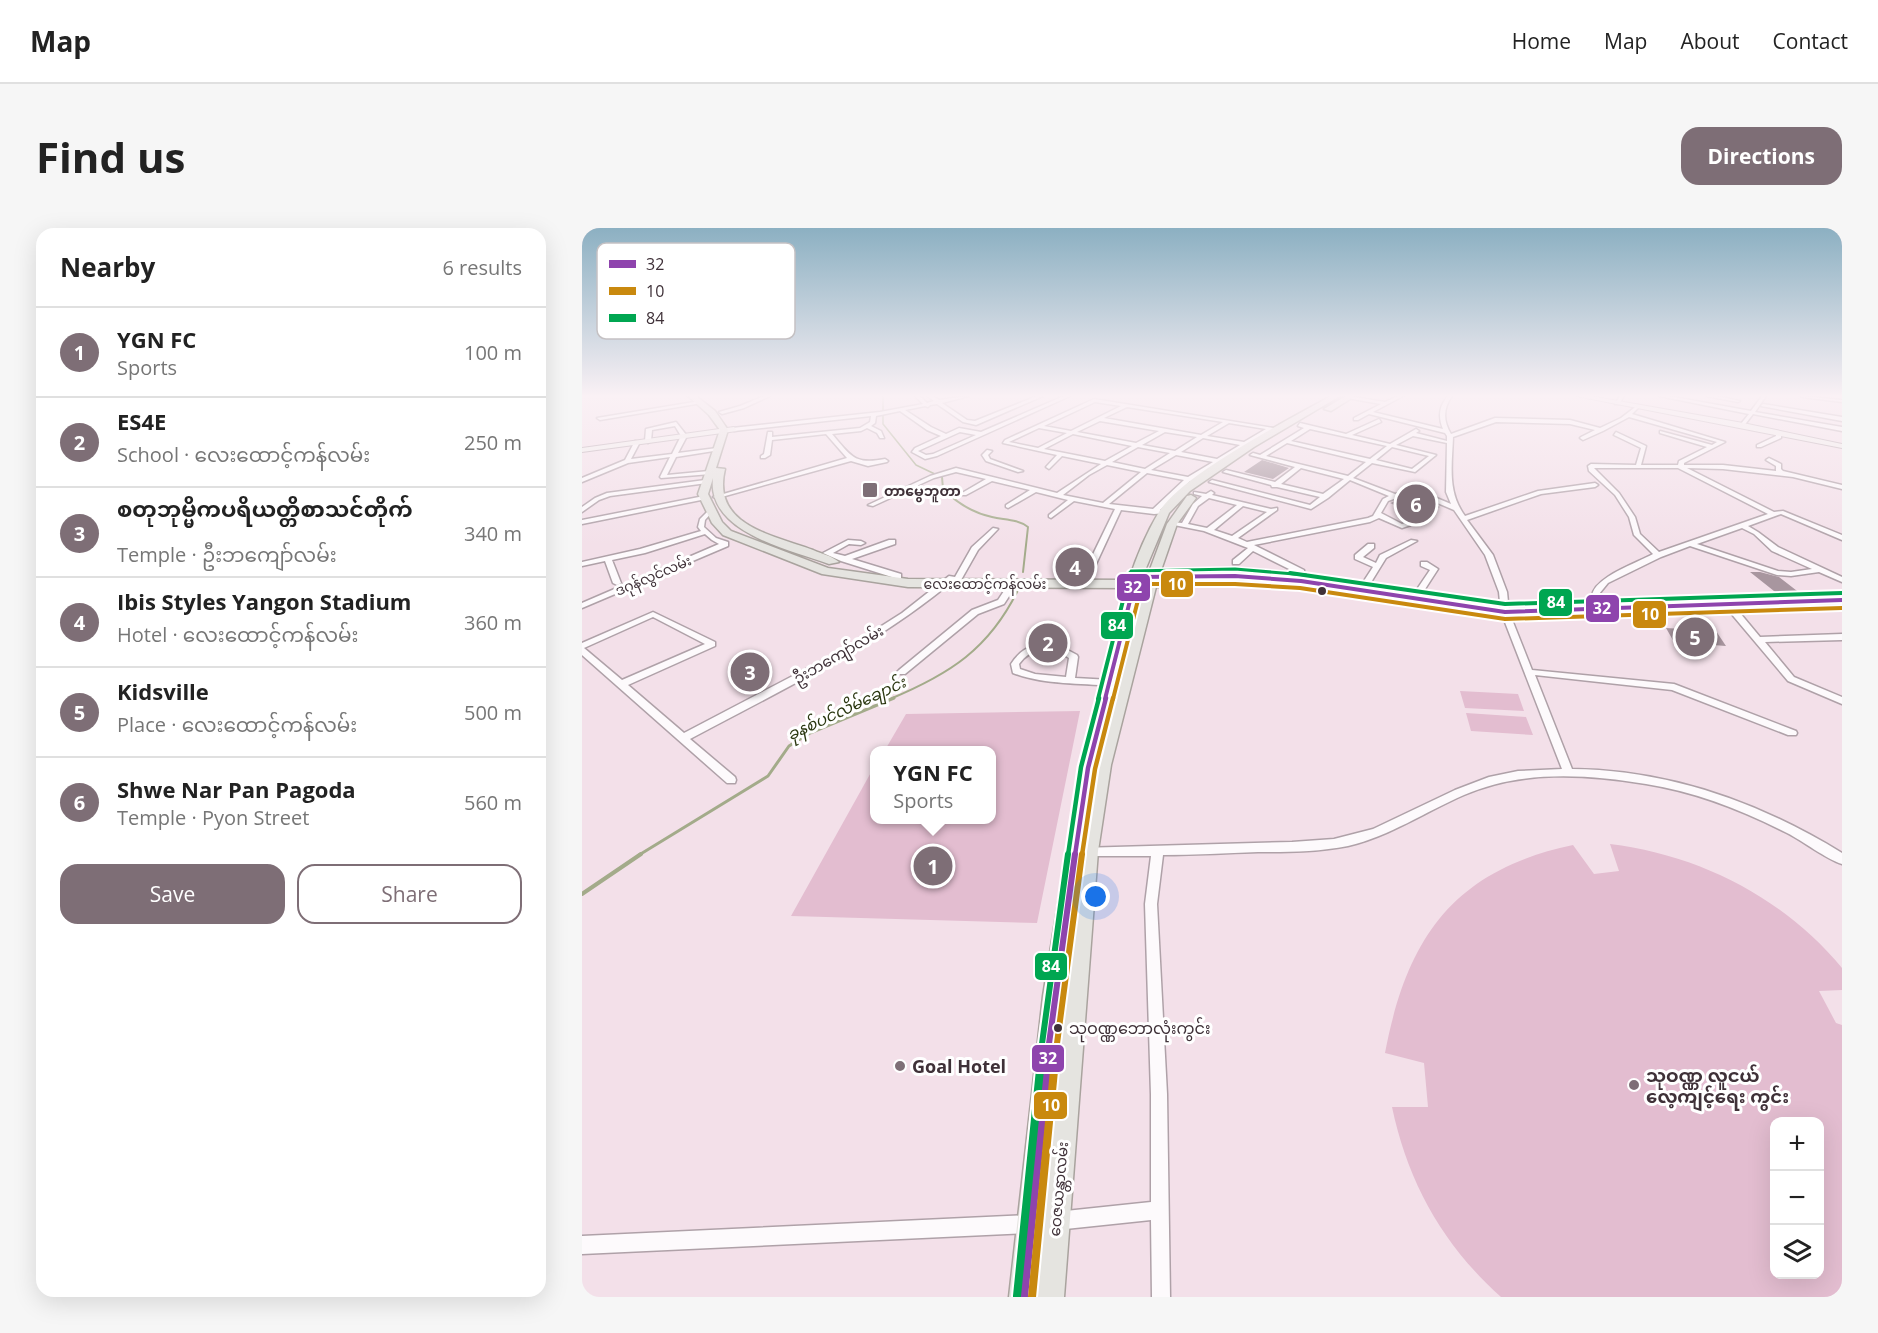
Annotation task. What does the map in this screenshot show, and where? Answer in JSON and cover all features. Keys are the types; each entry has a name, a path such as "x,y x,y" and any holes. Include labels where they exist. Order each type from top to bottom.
{"main road":[{"path":"721,446 704,498 726,538"},
{"path":"720,451 723,446"},
{"name":"ဝေဇယန္တာလမ်း","path":"1252,450 1256,446"},
{"name":"ဝေဇယန္တာလမ်း","path":"1049,1297 1043,1222 1054,996 1082,851 1142,586 1143,559 1159,512 1261,446"},
{"name":"ဝေဇယန္တာလမ်း","path":"1082,851 1088,768 1111,683 1142,586 1157,561 1172,524 1196,488 1216,484 1226,467"},
{"path":"712,472 716,481 716,497"},
{"name":"လေးထောင့်ကန်လမ်း","path":"716,497 740,526 840,565 898,576 1013,584 1091,579"},
{"name":"လေးထောင့်ကန်လမ်း","path":"726,538 826,571 865,579 1091,579 1142,586 1185,579 1236,580 1362,590 1388,597 1415,598 1468,609"},
{"path":"1091,579 1128,571 1143,559"},
{"path":"1157,561 1166,571 1185,579"},
{"path":"1091,579 1111,586 1142,586 1185,579"},
{"name":"လေးထောင့်ကန်လမ်း","path":"1301,584 1506,614 1606,609 1842,605"},
{"name":"လေးထောင့်ကန်လမ်း","path":"1729,606 1842,600"},
{"name":"ဝေဇယန္တာလမ်း","path":"1024,1297 1043,1222"}],"street":[{"path":"582,450 610,446"},
{"path":"627,461 635,446"},
{"path":"679,446 663,477 712,472"},
{"path":"763,457 767,455 769,446"},
{"path":"839,446 851,459 868,464 885,461"},
{"path":"924,446 917,449 915,453 925,457 954,446"},
{"path":"1016,446 1145,471 1272,512"},
{"path":"1038,450 1046,446"},
{"path":"1059,495 1133,446"},
{"path":"1139,446 1173,452 1326,497"},
{"path":"1104,505 1145,471 1185,446"},
{"path":"1236,446 1300,466 1349,478 1394,496"},
{"path":"1252,450 1268,446"},
{"path":"1307,446 1413,471 1433,455 1396,446"},
{"path":"1216,484 1311,507 1391,446"},
{"path":"1450,446 1452,464 1448,487 1456,509 1489,555 1503,592 1506,614 1568,772"},
{"path":"1638,466 1644,447 1642,446"},
{"path":"1681,468 1681,462 1713,447"},
{"path":"582,480 627,461 720,451"},
{"path":"989,451 985,455 991,462 1021,470 1007,483"},
{"path":"1049,467 1061,454"},
{"path":"716,497 851,459"},
{"path":"1769,460 1779,465 1778,471 1842,487"},
{"path":"1263,496 1300,466"},
{"path":"1658,555 1637,535 1632,517 1617,494 1591,470 1591,466 1723,467 1793,475"},
{"path":"1681,468 1777,513 1842,538"},
{"path":"871,505 932,477 956,470 1073,499 1119,508 1159,512"},
{"path":"582,510 597,499 609,494 712,472"},
{"path":"964,494 991,478"},
{"path":"1463,519 1540,492 1594,485"},
{"path":"1184,525 1195,505 1196,488"},
{"path":"1008,506 1035,489"},
{"path":"1236,562 1250,546 1370,520 1377,514 1380,505 1394,496 1423,493 1456,509"},
{"path":"582,522 704,498"},
{"path":"1051,516 1073,499"},
{"path":"1234,538 1285,501"},
{"path":"1208,531 1242,504"},
{"path":"1091,579 1119,508"},
{"path":"705,532 701,526 702,520 710,511"},
{"path":"1606,609 1595,594 1605,581 1658,555 1777,513"},
{"path":"1377,514 1402,526 1424,519"},
{"path":"1172,524 1234,538 1301,572 1301,584"},
{"path":"1741,525 1756,533 1775,549 1842,580"},
{"path":"953,580 975,549 995,528"},
{"path":"582,564 705,532 726,538"},
{"name":"ဒဂုန်လွင်လမ်း","path":"582,606 726,538"},
{"path":"1362,590 1383,557 1413,540"},
{"path":"861,543 848,542 827,553 898,576"},
{"path":"844,559 892,542"},
{"path":"1690,544 1777,573 1791,574 1818,570"},
{"path":"1371,546 1358,557 1376,566"},
{"path":"608,559 617,583"},
{"path":"1415,598 1434,569 1424,564"},
{"path":"1828,574 1842,570"},
{"name":"ဦးဘကျော်လမ်း","path":"685,737 854,648 953,580"},
{"path":"902,672 975,612 1001,602 1013,584"},
{"path":"582,594 594,601"},
{"path":"1729,606 1791,680 1839,699"},
{"path":"622,684 712,644 653,615 582,648 622,684 685,737 731,780"},
{"path":"1758,640 1842,636"},
{"path":"1070,679 1074,657 1046,646 1027,651 1015,664 1016,670 1021,674 1070,679 1111,683"},
{"path":"1528,672 1674,687 1792,733"},
{"path":"1082,851 1157,852 1285,847 1359,838 1411,818 1467,788 1494,779 1568,772 1648,780 1731,802 1817,843 1842,859"},
{"path":"1157,852 1151,904 1159,1094 1161,1297"},
{"path":"582,1245 1043,1222 1160,1210"}],"shaded area":[{"path":"1460,691 1518,694 1524,711 1465,708"},
{"path":"1080,711 1037,923 791,916 870,774 870,824 996,824 996,746 887,746 906,714"},
{"path":"1466,713 1526,717 1533,735 1471,731"},
{"name":"သုဝဏ္ဏ လူငယ် လေ့ကျင့်ရေး ကွင်း","path":"1610,844 1676,858 1708,870 1767,901 1819,943 1842,968 1842,990 1819,991 1836,1023 1842,1025 1842,1297 1501,1297 1462,1256 1431,1211 1408,1161 1392,1107 1428,1107 1424,1063 1385,1053 1407,975 1423,943 1443,915 1467,891 1497,872 1532,856 1573,845 1594,874 1619,871"}],"building":[{"path":"1262,460 1289,468 1273,479 1244,472"},
{"path":"1405,497 1420,498 1440,507 1418,516 1390,503"},
{"path":"1750,572 1779,577 1801,594 1779,595"},
{"path":"1666,628 1716,631 1726,646 1674,642"}],"waterway":[{"name":"ခုနစ်ပင်လိမ်ချောင်း","path":"901,446 916,465 939,476"},
{"name":"ခုနစ်ပင်လိမ်ချောင်း","path":"936,474 942,477 943,489 966,507 978,513 1015,521 1028,527 1023,572"},
{"name":"ခုနစ်ပင်လိမ်ချောင်း","path":"890,699 931,680 966,657 994,628 1007,611 1018,590"},
{"name":"ခုနစ်ပင်လိမ်ချောင်း","path":"639,855 768,776 789,746 810,733 894,698"},
{"name":"ခုနစ်ပင်လိမ်ချောင်း","path":"582,894 641,854"}],"transit line":[{"name":"84","path":"1017,1296 1047,995 1081,767 1131,571 1235,569 1302,574 1505,604 1842,593"},
{"name":"32","path":"1024,1297 1054,996 1088,768 1136,577 1235,576 1301,581 1505,612 1842,600"},
{"name":"10","path":"1032,1297 1061,997 1095,769 1142,584 1235,584 1300,588 1505,619 1842,608"}],"place":[{"name":"တာမွေဘူတာ","path":"870,490"},
{"name":"Shwe Nar Pan Pagoda","path":"1416,504"},
{"name":"Ibis Styles Yangon Stadium","path":"1075,567"},
{"name":"Kidsville","path":"1695,637"},
{"name":"ES4E","path":"1048,643"},
{"name":"စတုဘုမ္မိကပရိယတ္တိစာသင်တိုက်","path":"750,672"},
{"name":"YGN FC","path":"933,866"},
{"name":"သုဝဏ္ဏဘောလုံးကွင်း","path":"1058,1028"},
{"name":"Goal Hotel","path":"900,1066"},
{"name":"သုဝဏ္ဏ လူငယ် လေ့ကျင့်ရေး ကွင်း","path":"1634,1085"}]}
